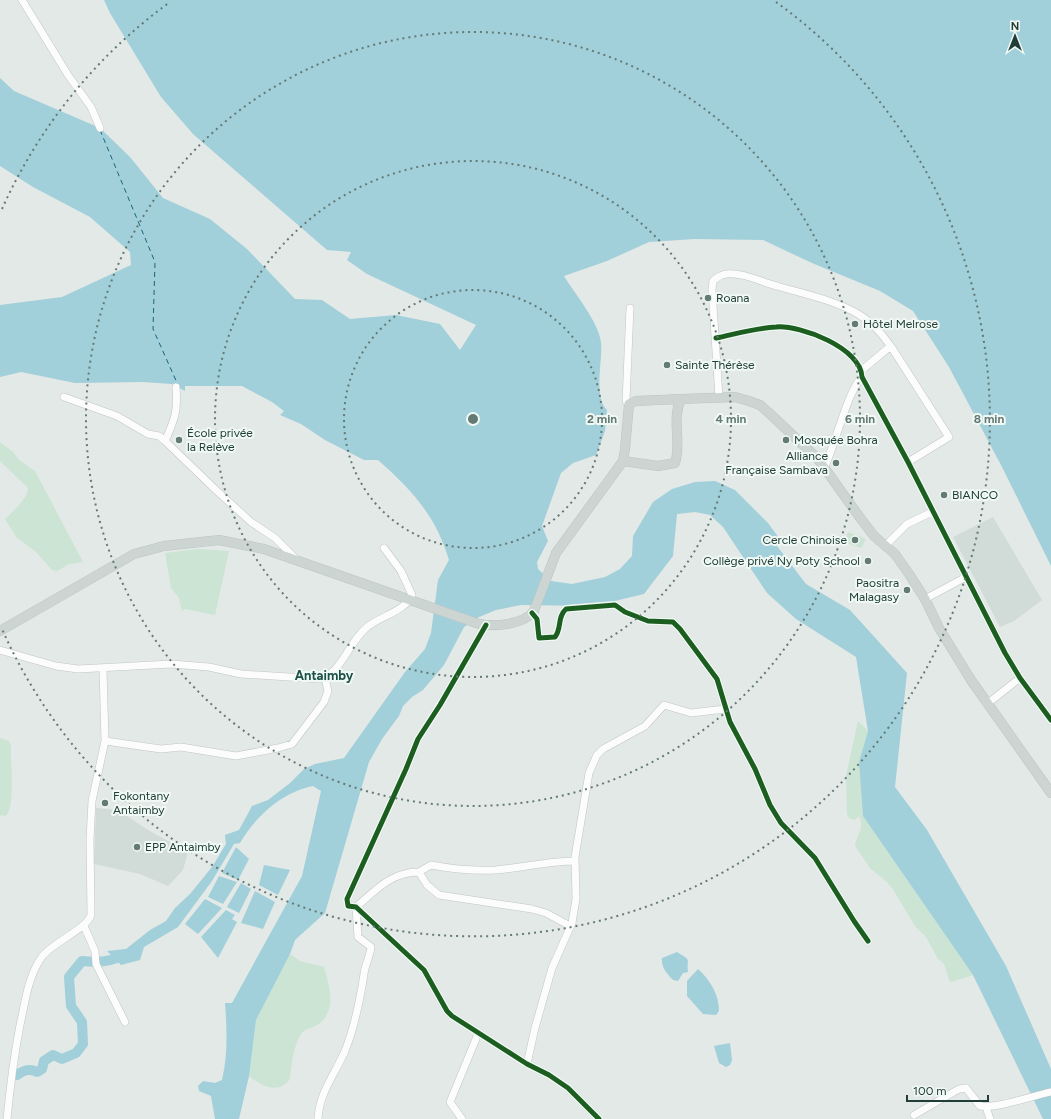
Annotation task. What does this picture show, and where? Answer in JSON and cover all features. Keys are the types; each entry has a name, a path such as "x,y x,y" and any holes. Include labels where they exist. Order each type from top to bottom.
{"main road":[{"path":"0,631 134,554 164,546 219,540 264,549 482,624 516,621 530,616 533,612 556,553 623,461 626,449 630,404 636,401 736,397 760,406 811,451 825,466 874,536 895,554 925,598 939,628 987,704 1051,793"},
{"path":"623,461 658,466 675,463 677,451 676,415 681,399"}],"street":[{"path":"22,0 68,75 91,107 100,128"},
{"path":"719,397 716,338 712,311 713,281 718,276 727,274 743,276 813,296 856,312 880,331 949,437 908,462"},
{"path":"630,308 626,401 630,404"},
{"path":"716,338 767,327 788,327 808,332 843,349 854,358 932,512 1020,678 1051,720"},
{"path":"825,466 832,452 853,390 862,373 887,349 892,348"},
{"path":"166,440 175,419 178,407 176,387"},
{"path":"64,397 117,416 148,434 159,436 166,440 217,491 251,522 281,543 298,561"},
{"path":"886,545 907,524 932,512"},
{"path":"0,650 56,666 78,669 103,669 171,664 209,667 241,674 314,680 325,678 337,667 364,630 376,620 398,609 410,600 412,595 401,571 384,548"},
{"path":"925,598 966,577"},
{"path":"533,612 537,619 539,638 555,637 558,634 560,616 566,609 615,605 625,612 648,621 673,622 694,645 717,678 725,709 770,805 781,823 815,858 854,921 868,940"},
{"path":"482,624 440,705 418,739 347,899 348,906 356,907 424,970 447,1011 478,1034 527,1064 549,1075 568,1088 599,1119"},
{"path":"7,1119 10,1078 23,1010 36,967 42,956 66,936 88,923 91,916 90,839 92,801 105,741 103,669"},
{"path":"105,741 161,749 181,747 236,756 292,744 324,702 328,691 325,678"},
{"path":"987,704 1020,678"},
{"path":"527,1064 535,1028 552,968 570,926 576,898 575,861 589,773 597,755 603,749 645,726 664,705 691,713 725,709"},
{"path":"356,907 386,880 409,872 419,872 431,864 459,870 496,870 553,861 575,861"},
{"path":"419,872 427,885 438,895 532,909 546,913 570,926"},
{"path":"318,1119 320,1103 352,1031 362,991 364,972 370,955 371,947 358,937 356,907"},
{"path":"84,926 95,951 96,963 125,1022"},
{"path":"462,1119 450,1102 478,1034"},
{"path":"914,1115 959,1089 966,1088 980,1106 986,1107 995,1107 1030,1096 1051,1092"},
{"path":"986,1107 990,1119"}],"shaded area":[{"path":"993,517 1042,600 1014,621 1000,627 953,537"},
{"name":"EPP Antaimby","path":"96,808 118,810 148,830 188,852 183,870 168,886 140,874 94,864"}],"green space":[{"path":"0,442 13,452 19,460 35,471 83,562 69,564 57,571 52,570 35,551 17,538 5,519 16,509 26,496 28,488 0,461"},
{"name":"Cercle Chinoise","path":"848,532 866,539 861,548 844,542"},
{"path":"198,549 229,551 215,615 185,609 182,611 179,598 171,588 165,553"},
{"path":"858,721 868,731 859,762 863,816 973,975 951,982 949,980 944,964 938,959 926,937 915,926 894,891 888,883 870,868 855,846 861,827 861,820 859,816 854,820 849,818 847,814 846,776"},
{"path":"0,738 9,741 11,745 12,792 9,810 6,816 0,815"},
{"path":"290,954 300,961 324,967 328,981 330,1004 325,1017 320,1023 304,1031 300,1036 294,1052 290,1079 280,1087 275,1088 264,1086 249,1076 256,1020"}],"water":[{"path":"104,0 1051,0 1051,566 1002,467 949,367 913,311 880,291 812,263 763,240 695,239 649,242 607,261 564,276 586,308 596,325 599,334 601,350 599,387 600,396 607,410 605,431 596,455 573,463 561,473 542,526 548,541 537,562 538,569 551,581 572,584 605,577 620,569 632,556 633,536 653,502 672,489 695,482 715,481 735,490 768,523 779,538 777,546 806,584 850,610 907,673 895,787 927,830 1006,966 1051,1069 1051,1119 1043,1119 973,975 863,816 859,762 868,731 856,657 796,619 767,593 723,527 710,515 695,512 677,514 673,556 644,594 594,606 521,605 496,610 479,617 464,627 444,665 423,690 412,697 403,706 399,716 382,739 369,762 325,913 295,940 290,954 256,1020 249,1076 239,1119 215,1119 211,1096 199,1091 198,1086 203,1081 215,1083 222,1080 226,1042 225,1003 232,1003 302,876 321,791 313,786 302,789 270,807 253,824 240,843 234,844 212,881 178,927 144,947 140,960 121,965 107,951 126,949 150,930 166,921 175,908 190,894 212,867 226,844 225,835 239,830 252,806 268,800 290,783 304,769 315,764 344,758 405,672 425,649 431,633 438,580 449,560 444,544 430,517 402,482 378,460 364,460 325,440 301,424 280,415 284,411 272,402 242,386 185,386 185,391 172,384 143,382 75,383 21,372 0,377 0,305 62,297 131,265 130,252 90,217 33,187 0,166 0,78 14,91 100,128 130,157 163,198 210,219 247,249 295,299 322,300 350,319 396,315 440,324 460,350 476,325 367,274 347,260 351,252 327,250 193,134 161,97 110,13"},
{"path":"236,847 249,859 238,880 222,873"},
{"path":"264,865 290,870 278,895 259,885"},
{"path":"219,876 237,882 223,904 208,897"},
{"path":"241,883 251,889 239,913 227,907"},
{"path":"255,891 275,902 263,929 241,923"},
{"path":"205,899 222,908 198,934 185,924"},
{"path":"226,910 235,915 232,919 237,922 218,958 201,937"},
{"path":"677,952 688,960 688,972 683,973 678,981 673,980 663,968 662,962 662,958"},
{"path":"698,969 716,993 719,1011 716,1015 703,1014 687,996 687,981"},
{"path":"730,1043 732,1060 730,1065 726,1067 719,1063 714,1046"}],"waterway":[{"path":"17,1075 27,1070 37,1072 42,1069 44,1061 53,1055 62,1059 76,1053 83,1044 82,1022 71,1006 69,977 82,961 105,961 115,959 126,954"}],"ferry route":[{"path":"100,130 155,262 153,329 178,385"}],"cycle path":[{"path":"716,338 746,331 787,327 814,334 828,340 852,357 859,366 862,377 908,462 1005,653 1020,678 1051,720"},
{"path":"532,613 537,619 539,638 555,637 561,615 566,609 615,605 625,612 648,621 673,622 680,629 717,679 730,722 755,769 770,805 781,823 815,858 868,941"},
{"path":"486,625 440,705 418,739 347,899 348,906 356,907 424,970 447,1011 452,1016 527,1064 549,1075 568,1088 599,1119"}],"place":[{"name":"Roana","path":"708,298"},
{"name":"Hôtel Melrose","path":"855,324"},
{"name":"Sainte Thérèse","path":"667,365"},
{"name":"École privée la Relève","path":"179,440"},
{"name":"Mosquée Bohra","path":"786,440"},
{"name":"Alliance Française Sambava","path":"836,463"},
{"name":"BIANCO","path":"944,495"},
{"name":"Cercle Chinoise","path":"855,540"},
{"name":"Collège privé Ny Poty School","path":"868,561"},
{"name":"Paositra Malagasy","path":"907,590"},
{"name":"Fokontany Antaimby","path":"105,803"},
{"name":"EPP Antaimby","path":"137,847"}],"district":[{"name":"Antaimby","path":"324,675"}]}
